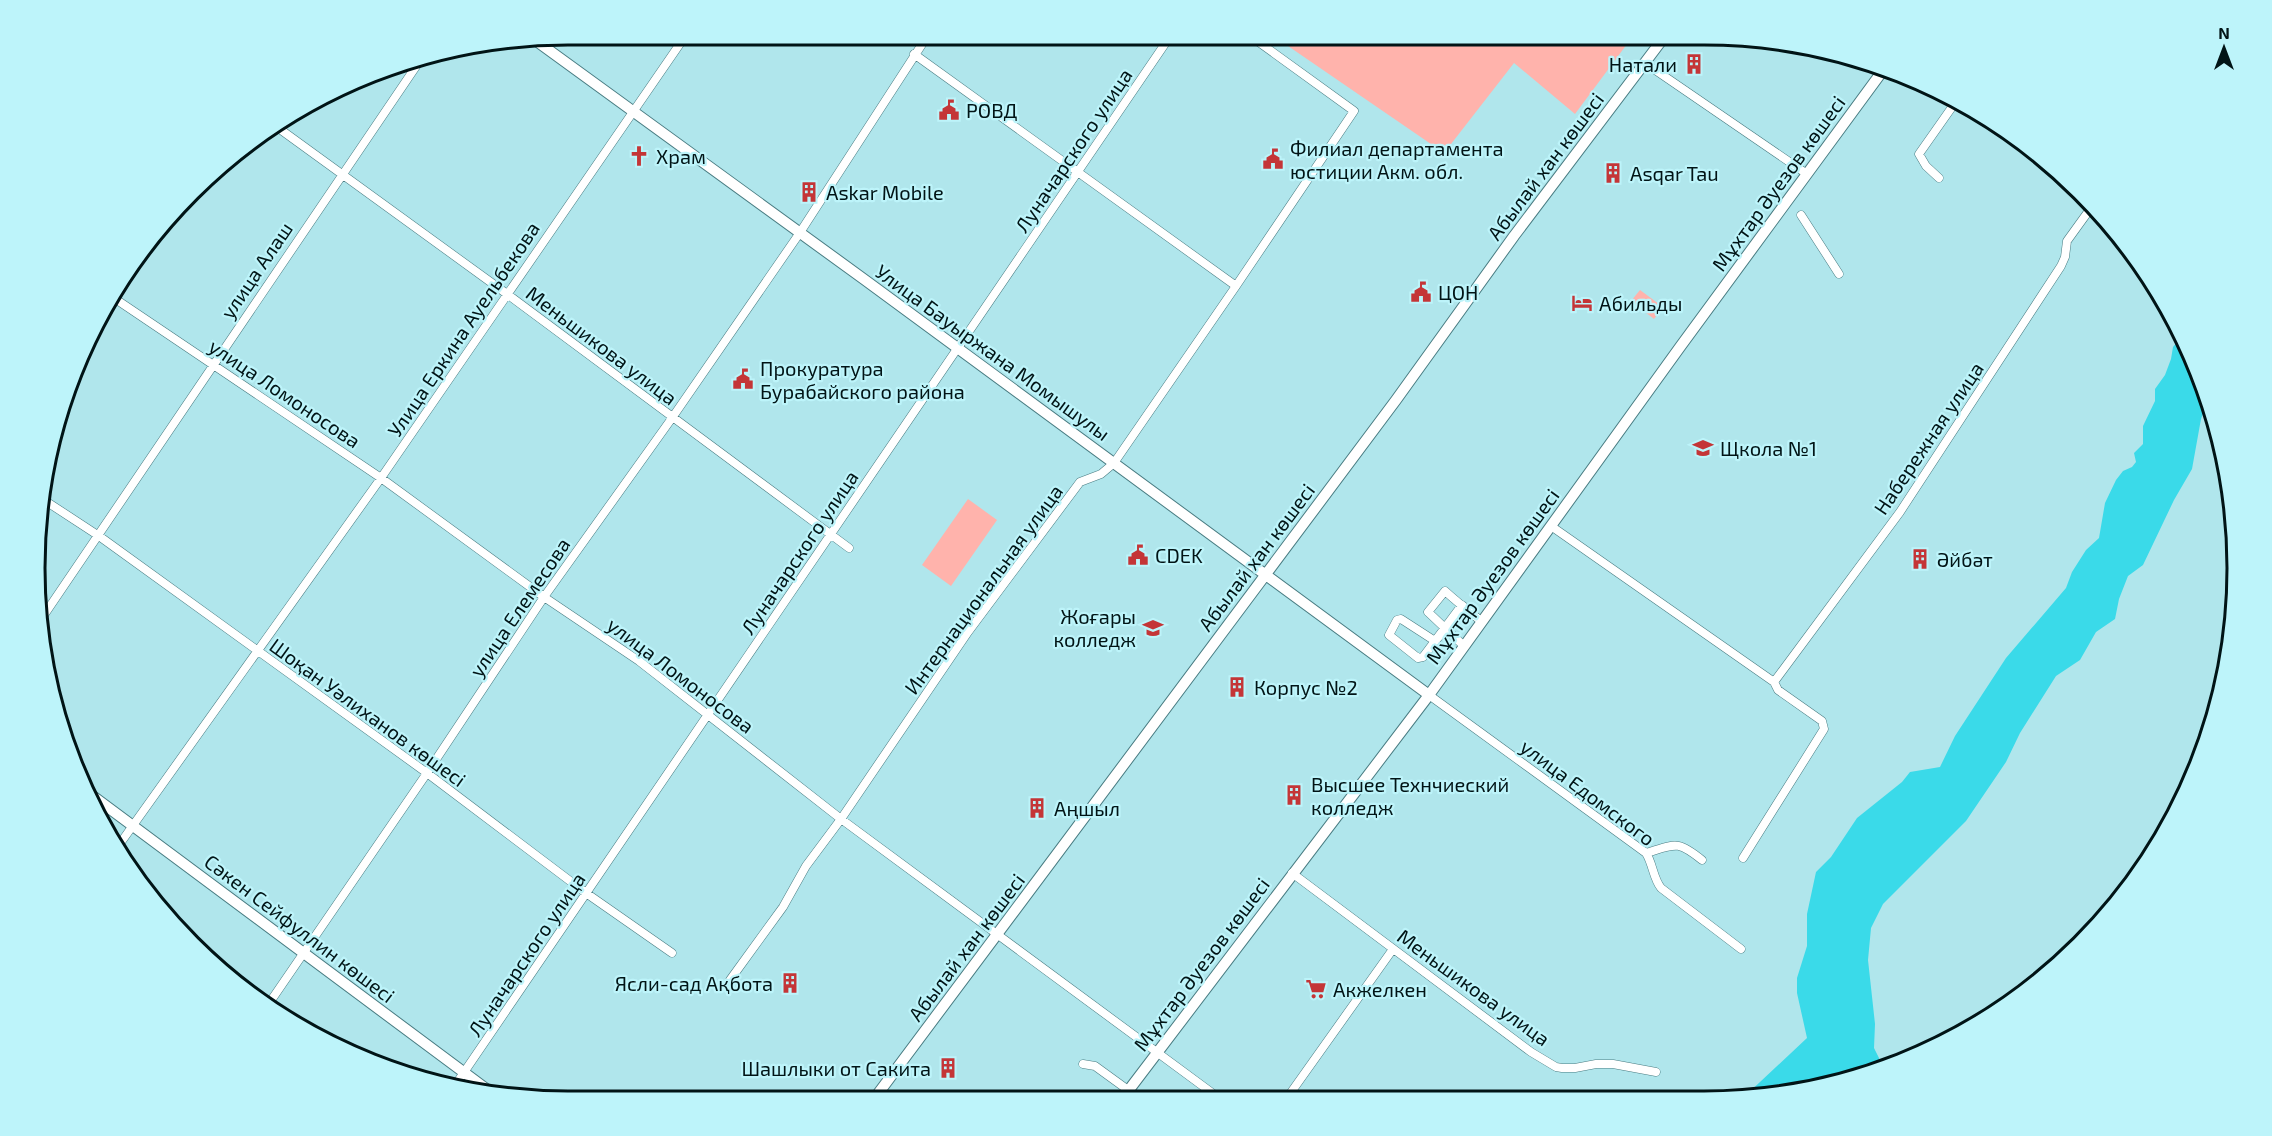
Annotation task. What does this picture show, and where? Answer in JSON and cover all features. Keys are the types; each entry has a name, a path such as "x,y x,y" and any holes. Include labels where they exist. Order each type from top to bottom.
{"street":[{"name":"Улица Еркина Ауельбекова","path":"122,841 381,478 679,45"},
{"name":"улица Елемесова","path":"272,999 544,597 672,418 799,234 921,45"},
{"name":"Луначарского улица","path":"459,1079 1165,45"},
{"name":"Интернациональная улица","path":"730,980 783,907 806,866 841,819 968,632 1080,482 1101,474 1114,463 1354,111 1263,45"},
{"name":"Абылай хан көшесі","path":"881,1091 1396,400 1514,236 1658,45"},
{"name":"Улица Бауыржана Момышулы","path":"543,46 1429,695"},
{"path":"914,54 1236,286"},
{"path":"1645,63 1807,174"},
{"name":"улица Алаш","path":"47,611 414,69"},
{"name":"Мұхтар Әуезов көшесі","path":"1128,1091 1429,695 1879,76"},
{"path":"1939,178 1926,166 1918,154 1952,108"},
{"name":"Меньшикова улица","path":"281,130 507,294 849,548"},
{"name":"Набережная улица","path":"1774,682 1900,512 2061,266 2067,241 2087,213"},
{"path":"1801,214 1839,274"},
{"name":"улица Ломоносова","path":"118,301 381,478 544,597 639,661 841,819 1209,1091"},
{"name":"Шоқан Уәлиханов көшесі","path":"49,503 99,536 427,773 586,893 672,953"},
{"path":"1551,526 1774,682 1778,690 1822,722 1824,729 1743,858"},
{"path":"1464,646 1428,612 1445,591 1482,622"},
{"path":"1435,641 1401,619 1397,620 1389,635 1418,658 1423,657 1446,629 1462,605"},
{"name":"улица Едомского","path":"1429,695 1646,853 1656,882 1661,888 1741,949"},
{"name":"Сәкен Сейфуллин көшесі","path":"101,802 478,1083"},
{"path":"1646,853 1675,845 1684,846 1702,860"},
{"name":"Меньшикова улица","path":"1292,873 1531,1052 1556,1067 1575,1068 1613,1064 1656,1072"},
{"path":"1292,1091 1393,949"},
{"path":"1083,1064 1095,1066 1121,1091"}],"shaded area":[{"path":"1287,45 1626,45 1575,114 1514,63 1444,153"},
{"path":"1640,290 1663,307 1654,319 1631,301"},
{"path":"968,499 997,520 951,586 922,565"}],"water":[{"path":"2176,344 2203,413 2192,469 2174,500 2143,565 2128,576 2119,599 2115,619 2096,632 2080,660 2056,676 2020,733 2006,762 1966,821 1883,904 1871,928 1868,960 1875,1024 1874,1048 1880,1060 1806,1081 1753,1089 1807,1038 1797,993 1797,978 1807,946 1807,914 1816,872 1831,857 1857,818 1902,782 1910,772 1940,767 1955,736 2006,658 2066,588 2072,572 2086,550 2099,538 2105,503 2116,480 2123,471 2132,467 2136,462 2134,453 2143,444 2143,426 2155,401 2155,389 2165,375"}],"place":[{"name":"Натали","path":"1694,64"},
{"name":"РОВД","path":"949,110"},
{"name":"Храм","path":"639,156"},
{"name":"Филиал департамента юстиции Акм. обл.","path":"1273,159"},
{"name":"Asqar Tau","path":"1613,173"},
{"name":"Askar Mobile","path":"809,192"},
{"name":"ЦОН","path":"1421,292"},
{"name":"Абильды","path":"1582,303"},
{"name":"Прокуратура Бурабайского района","path":"743,379"},
{"name":"Щкола №1","path":"1703,448"},
{"name":"CDEK","path":"1138,555"},
{"name":"Әйбәт","path":"1920,559"},
{"name":"Жоғары колледж","path":"1153,628"},
{"name":"Корпус №2","path":"1237,687"},
{"name":"Высшее Технчиеский колледж","path":"1294,795"},
{"name":"Аңшыл","path":"1037,808"},
{"name":"Ясли-сад Ақбота","path":"790,983"},
{"name":"Акжелкен","path":"1316,989"},
{"name":"Шашлыки от Сакита","path":"948,1068"}]}
